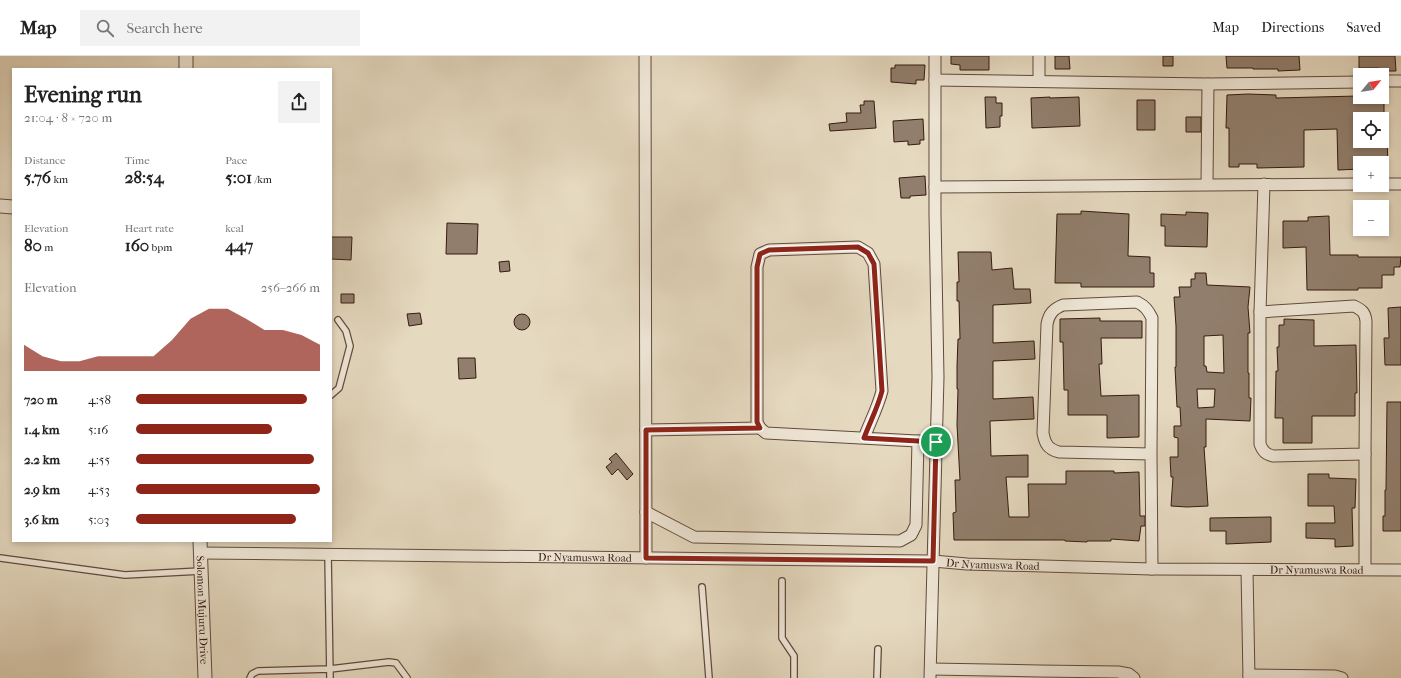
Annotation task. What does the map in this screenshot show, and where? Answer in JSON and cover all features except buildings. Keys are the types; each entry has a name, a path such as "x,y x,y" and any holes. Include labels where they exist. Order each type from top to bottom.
{"street":[{"path":"186,56 186,68"},
{"path":"645,56 646,558"},
{"path":"935,56 935,187 938,377 930,673 1039,675 1118,672 1129,674 1134,678"},
{"path":"1039,56 1039,81"},
{"path":"935,80 1208,84 1353,82"},
{"path":"1389,82 1401,81"},
{"path":"1207,184 1208,84"},
{"path":"1264,184 1260,312 1260,444 1262,450 1273,456 1365,454"},
{"path":"935,187 1353,184"},
{"path":"1389,184 1401,184"},
{"path":"0,206 12,207"},
{"path":"864,438 878,405 882,391 874,264 868,253 858,247 769,250 760,254 757,267 757,422 760,428 766,433 936,442"},
{"path":"1151,454 1059,452 1052,450 1047,446 1043,433 1047,324 1051,312 1056,308 1063,305 1138,302 1149,311 1152,318 1152,569"},
{"path":"1260,312 1354,306 1362,310 1366,315 1365,569"},
{"path":"646,430 760,428"},
{"path":"646,512 694,537 900,541 911,535 916,525 918,441"},
{"name":"Dr Nyamuswa Road","path":"200,547 328,554 933,561 967,564 1152,569 1401,570"},
{"name":"Solomon Mujuru Drive","path":"200,547 206,678"},
{"path":"1247,570 1249,676 1335,676 1342,678"}],"lane":[{"path":"332,394 339,388 350,346 346,330 338,320"},
{"path":"328,554 330,678"},
{"path":"0,558 125,575 200,571"},
{"path":"782,581 782,638 794,656 794,678"},
{"path":"702,587 709,678"},
{"path":"877,678 878,649"},
{"path":"250,678 252,674 258,671 330,669 389,662 396,663 407,678"}],"route":[{"path":"858,247 868,253 874,264 882,391 878,405 864,438 936,442 933,561 646,558 646,430 760,428 757,422 757,267 760,254 769,250 858,247"}]}
